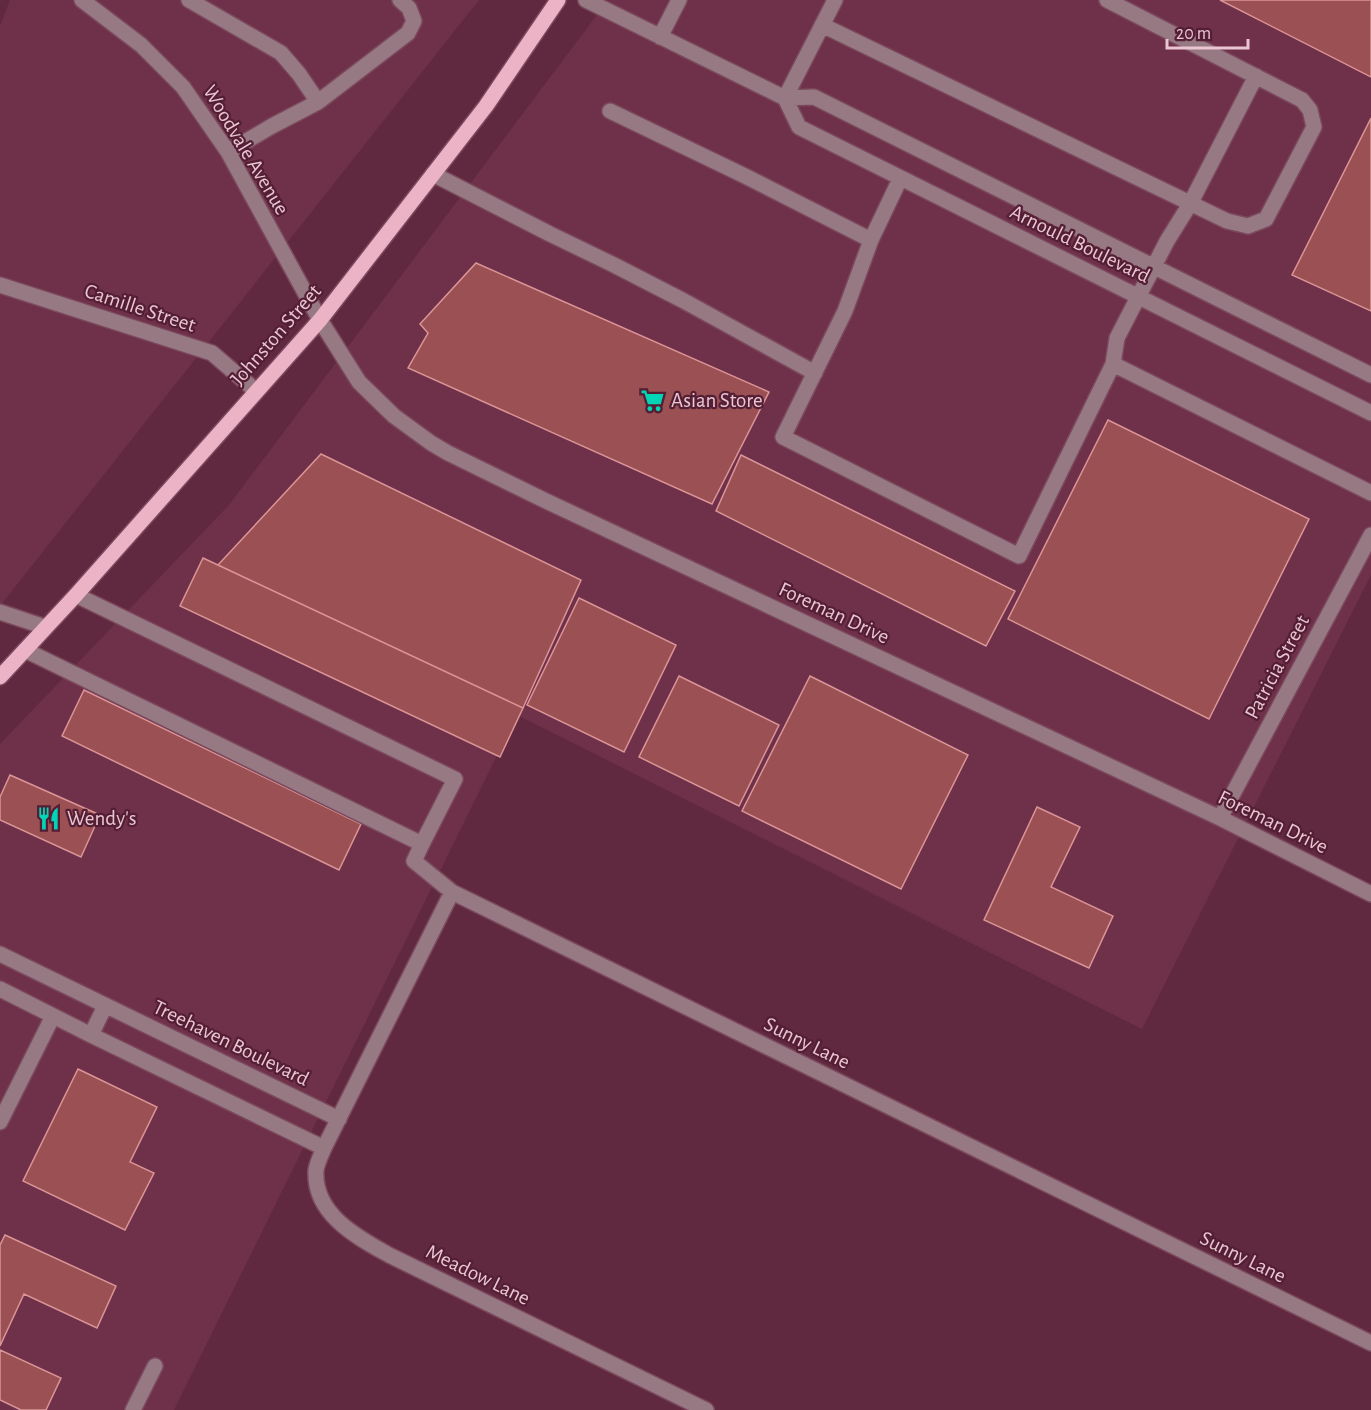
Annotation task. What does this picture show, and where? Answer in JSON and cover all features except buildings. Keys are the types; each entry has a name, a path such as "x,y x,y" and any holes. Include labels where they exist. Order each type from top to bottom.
{"main road":[{"name":"Johnston Street","path":"0,677 76,595 320,320 486,106 558,0"}],"street":[{"name":"Woodvale Avenue","path":"82,0 141,45 183,87 228,152 320,320"},
{"path":"189,0 281,53 318,102"},
{"path":"228,152 318,102 408,33 414,21 409,8 400,0"},
{"name":"Arnould Boulevard","path":"586,0 785,98 814,97 1371,375"},
{"path":"660,37 679,0"},
{"path":"785,98 835,0"},
{"path":"822,25 1227,221 1248,226 1266,219 1314,127 1310,110 1302,100 1107,0"},
{"path":"900,178 871,240 845,311 783,437 1019,556 1113,364 1117,338 1256,76"},
{"name":"Arnould Boulevard","path":"785,98 800,127 1371,413"},
{"path":"610,111 871,240"},
{"path":"433,174 684,301 815,373"},
{"name":"Camille Street","path":"0,285 212,353 256,391"},
{"name":"Foreman Drive","path":"320,320 358,381 394,416 448,453 1220,818 1371,894"},
{"path":"1113,364 1371,493"},
{"name":"Patricia Street","path":"1220,818 1371,535"},
{"path":"25,650 422,844 455,779 76,595"},
{"path":"0,612 45,627"},
{"name":"Sunny Lane","path":"422,844 414,861 452,892 1371,1343"},
{"path":"339,1119 452,892"},
{"name":"Treehaven Boulevard","path":"0,954 339,1119"},
{"path":"0,989 324,1148"},
{"path":"91,1035 105,1006"},
{"path":"0,1122 53,1016"},
{"name":"Meadow Lane","path":"339,1119 316,1168 316,1182 326,1207 338,1222 353,1234 389,1255 706,1410"},
{"path":"133,1410 155,1366"}],"shaded area":[{"path":"10,0 479,0 0,606 0,26"},
{"path":"608,0 1371,0 1371,575 1142,1029 517,715 174,1410 0,1410 0,744 229,505"}],"place":[{"name":"Asian Store","path":"653,400"},
{"name":"Wendy's","path":"49,818"}]}
